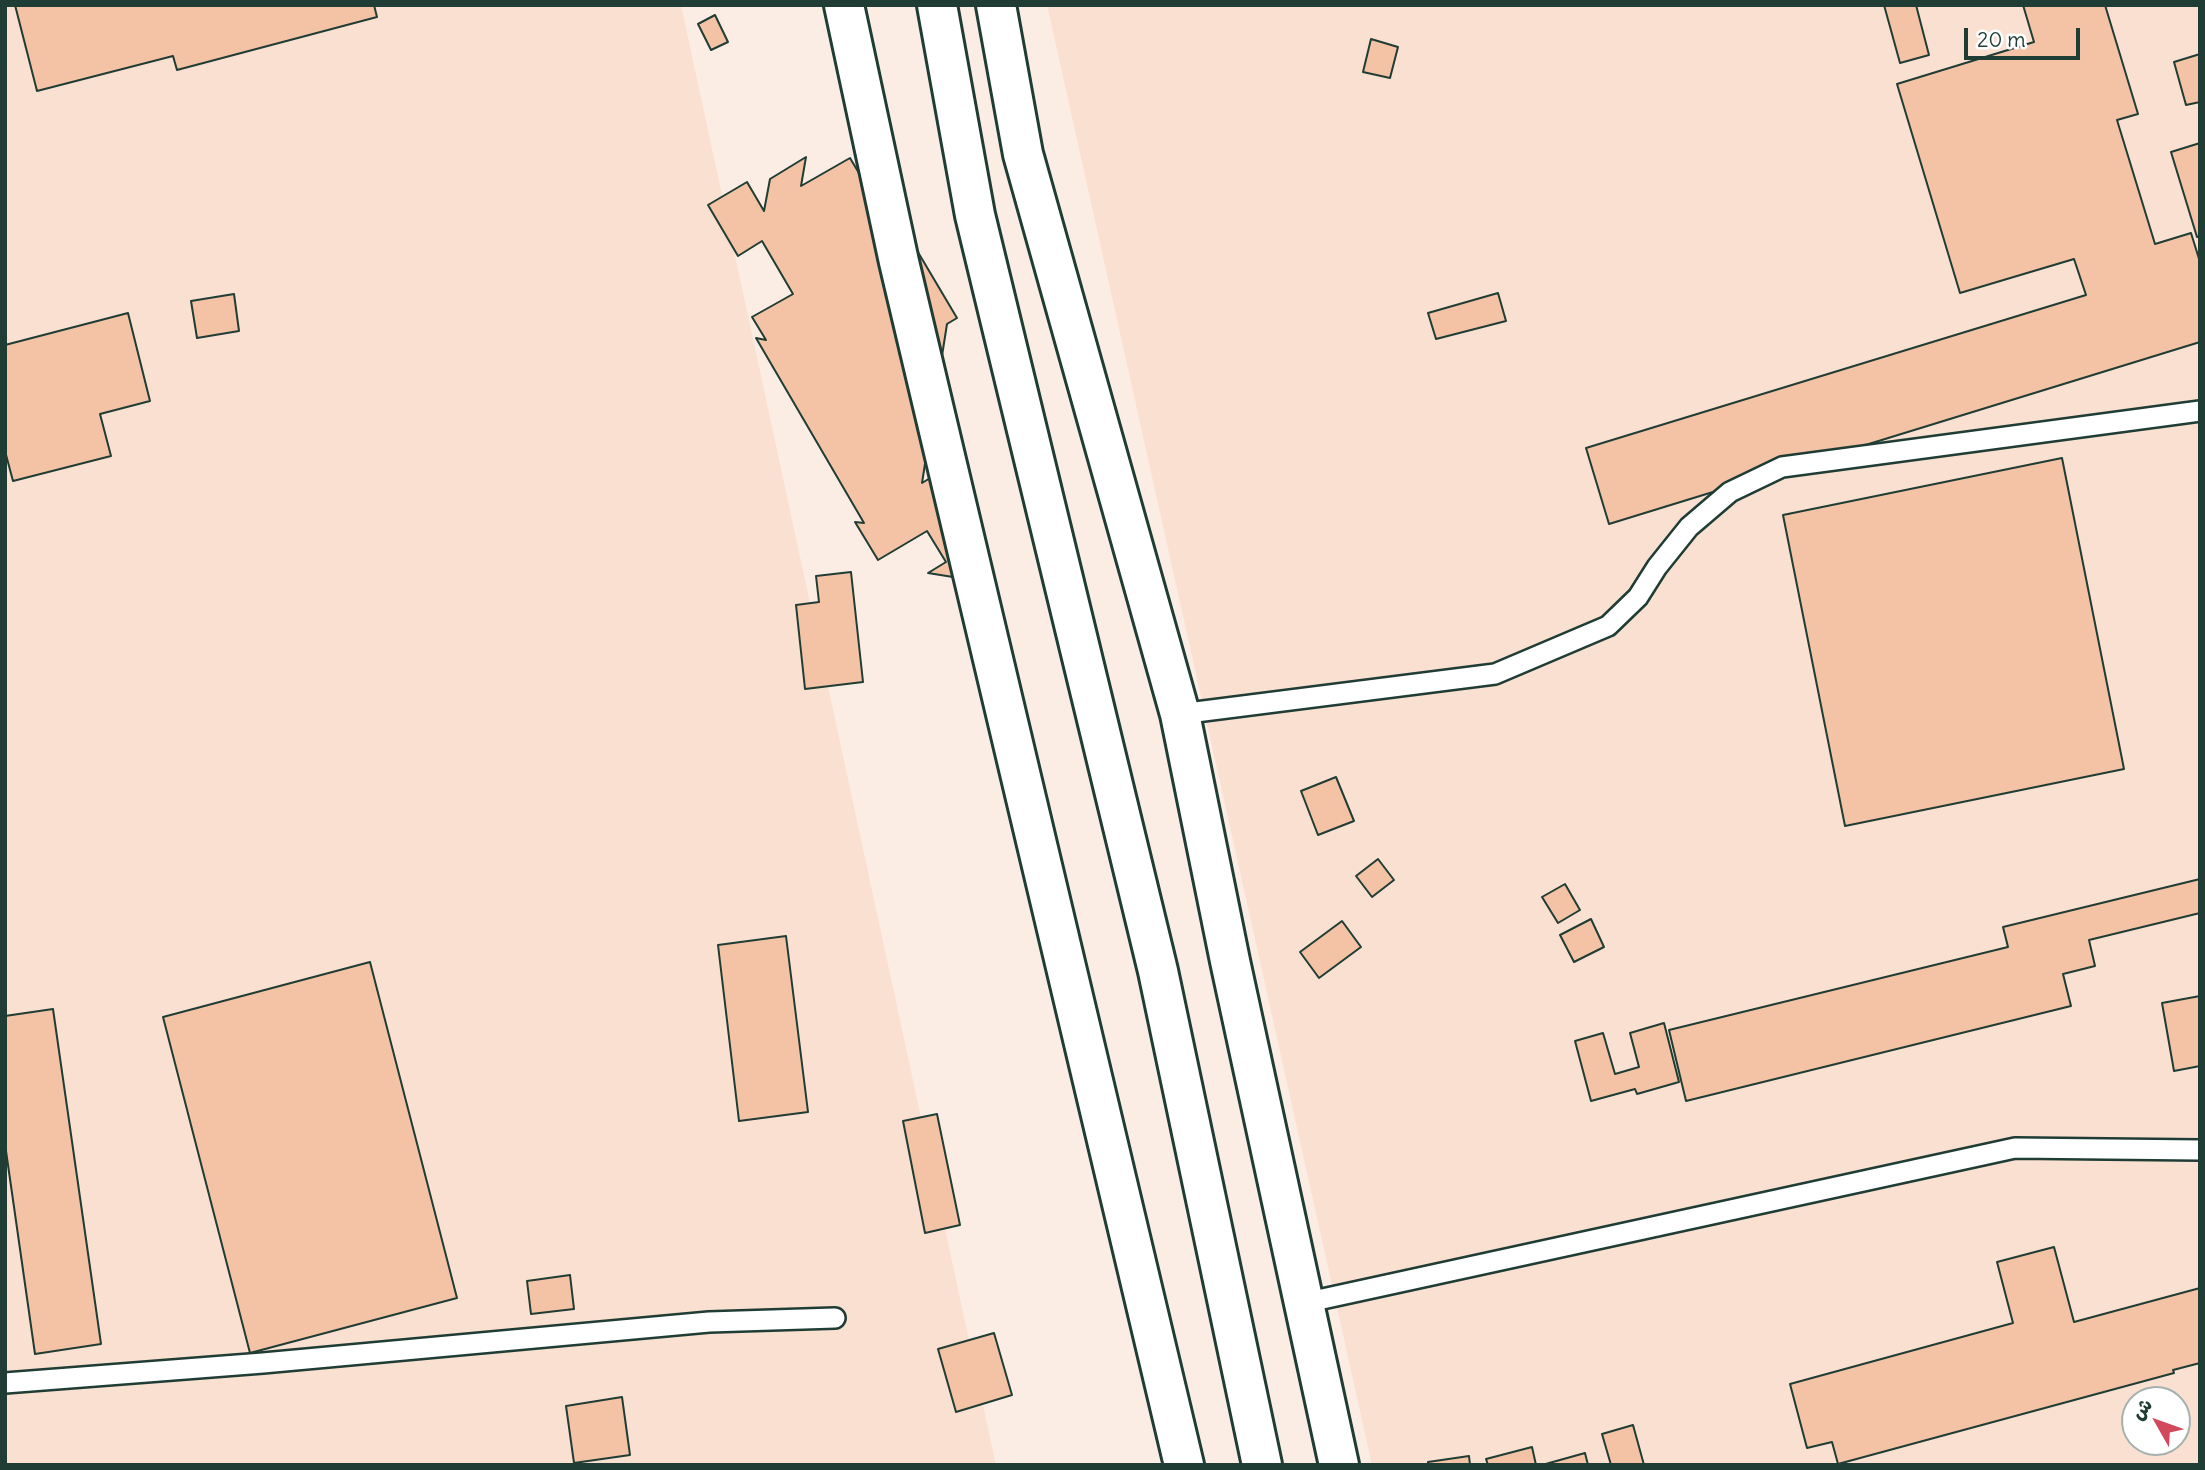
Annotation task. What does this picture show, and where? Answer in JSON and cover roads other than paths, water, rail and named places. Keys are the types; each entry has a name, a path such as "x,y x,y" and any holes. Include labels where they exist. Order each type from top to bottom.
{"main road":[{"path":"844,5 902,276 1184,1465"},
{"path":"937,5 975,215 1158,971 1262,1465"},
{"path":"996,5 1023,154 1180,714 1339,1465"}],"lane":[{"path":"1180,714 1495,674 1608,625 1638,597 1657,567 1689,527 1730,492 1782,467 2200,411"},
{"path":"1304,1303 2015,1147 2200,1150"},
{"path":"5,1383 262,1363 709,1322 835,1318"}]}
